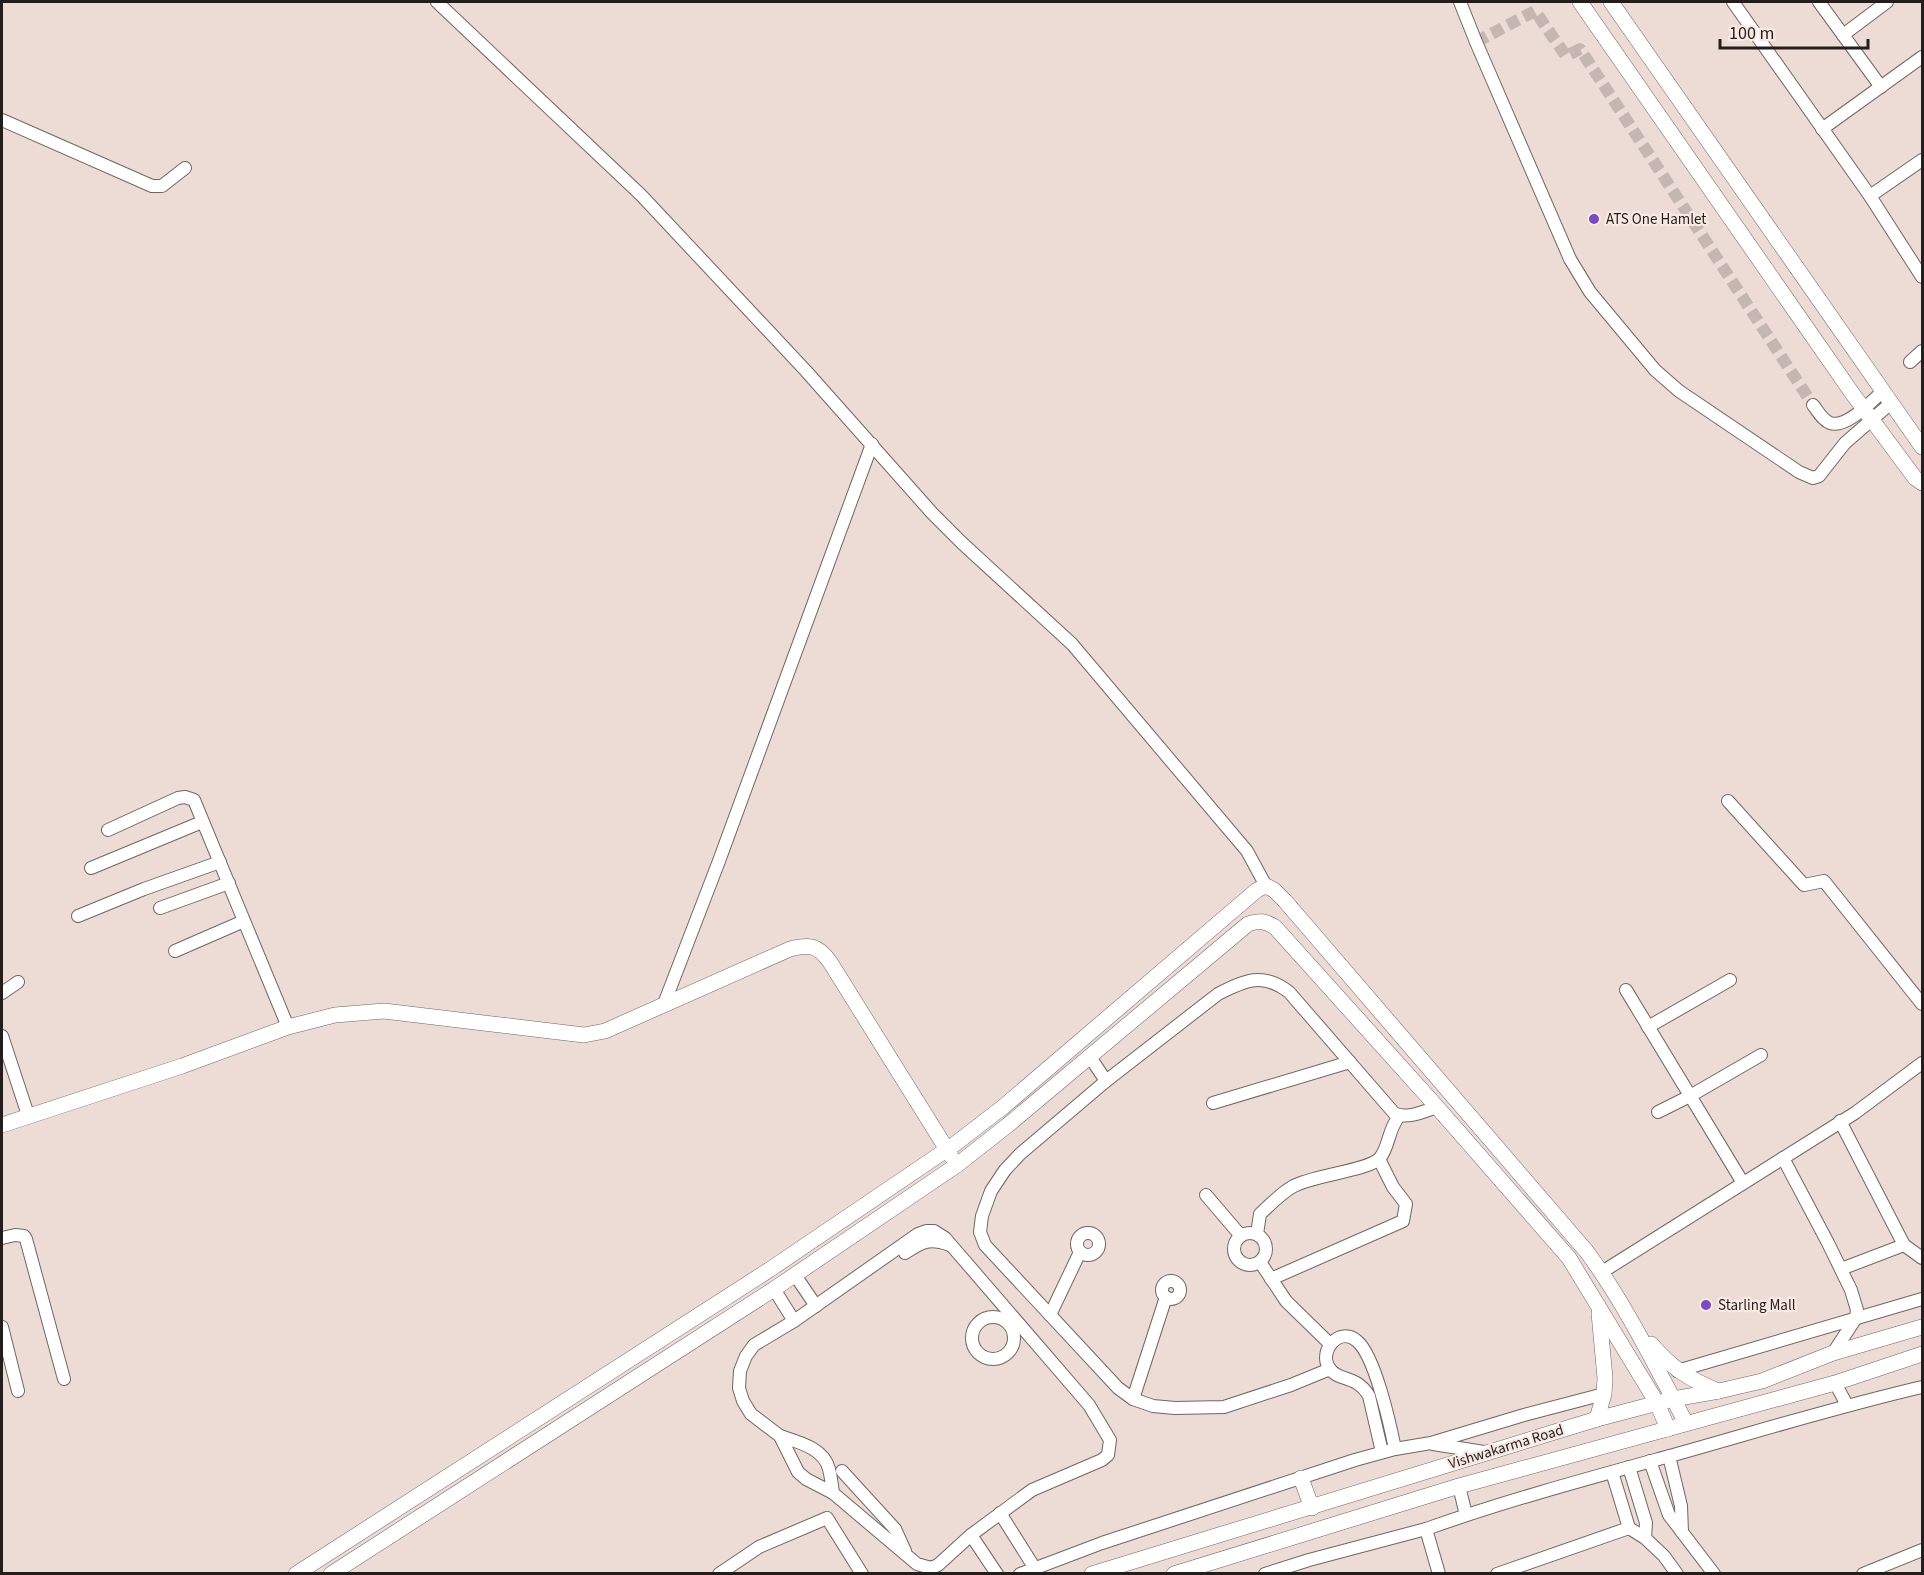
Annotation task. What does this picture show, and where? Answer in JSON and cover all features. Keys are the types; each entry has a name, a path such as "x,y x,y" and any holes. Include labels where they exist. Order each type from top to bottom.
{"street":[{"path":"437,2 641,195 806,371 932,513 1072,644 1247,851 1266,886 1274,890 1285,901 1587,1252 1633,1323 1686,1423"},
{"path":"1460,2 1570,259 1590,292 1655,370 1679,391 1799,472 1813,478 1819,476 1868,414 1887,397"},
{"path":"1580,2 1868,414 1915,478 1923,483"},
{"path":"1611,2 1923,447"},
{"path":"1733,2 1870,196 1923,277"},
{"path":"1819,2 1881,87"},
{"path":"1843,35 1887,2"},
{"path":"1822,129 1923,57"},
{"path":"2,120 152,186 162,186 185,168"},
{"path":"1870,196 1923,160"},
{"path":"1910,362 1923,351"},
{"path":"1813,405 1826,421 1836,424 1868,414"},
{"path":"664,1004 872,444"},
{"path":"108,830 185,796 194,800 288,1027"},
{"path":"1728,801 1804,885 1824,880 1923,1004"},
{"path":"92,868 202,822"},
{"path":"78,916 220,862"},
{"path":"160,908 229,883"},
{"path":"296,1574 769,1270 942,1141 1003,1107 1248,898 1266,886"},
{"path":"331,1574 774,1289 957,1165 1248,924 1258,920 1275,927 1569,1258 1657,1403 1668,1429"},
{"path":"175,951 244,921"},
{"path":"2,1125 182,1066 288,1027 335,1015 384,1011 584,1035 605,1031 790,950 813,946 824,952 957,1165"},
{"path":"1330,1369 1291,1385 1224,1407 1174,1408 1153,1406 1133,1399 1118,1388 984,1245 980,1232 982,1216 991,1191 1012,1162 1106,1081 1218,994 1235,986 1263,979 1279,985 1288,992 1394,1113 1405,1116 1437,1107"},
{"path":"1648,1027 1730,980"},
{"path":"2,993 18,982"},
{"path":"1626,990 1743,1183"},
{"path":"2,1036 28,1115"},
{"path":"1658,1112 1761,1055"},
{"path":"1090,1057 1106,1081"},
{"path":"1213,1103 1350,1062"},
{"path":"1602,1272 1840,1121 1923,1063"},
{"path":"1257,1234 1260,1214 1292,1187 1329,1174 1368,1165 1379,1159 1384,1151 1392,1124 1399,1116"},
{"path":"1840,1121 1904,1245 1923,1258"},
{"path":"1783,1158 1841,1269 1856,1310 1833,1353"},
{"path":"1271,1280 1403,1221 1406,1204 1393,1187 1379,1159"},
{"path":"1206,1195 1241,1236"},
{"path":"780,1436 798,1472 806,1479 833,1493 917,1564 931,1568 938,1565 971,1535 1032,1490 1102,1460 1108,1455 1110,1440 1089,1405 1019,1334 945,1238 934,1231 926,1231 918,1234 794,1321 754,1345 746,1356 740,1371 743,1401 752,1414 780,1436 813,1448 825,1460 833,1493"},
{"path":"1247,1233 1257,1234 1264,1242 1266,1252 1260,1262 1251,1264 1237,1258 1234,1248 1241,1236 1247,1233"},
{"path":"2,1238 20,1235 26,1239 64,1379"},
{"path":"884,1268 929,1240 951,1245"},
{"path":"1841,1269 1904,1245"},
{"path":"1050,1315 1080,1252"},
{"path":"1260,1262 1290,1305 1330,1344"},
{"path":"795,1275 816,1305"},
{"path":"774,1289 794,1321"},
{"path":"1133,1399 1166,1297"},
{"path":"1677,1371 1856,1310 1923,1299"},
{"path":"1597,1419 1604,1394 1604,1364 1598,1306"},
{"path":"1001,1312 982,1320 974,1328 972,1339 976,1350 986,1357 1003,1356 1019,1334"},
{"path":"1633,1323 1677,1371 1697,1383 1719,1391"},
{"path":"2,1327 18,1391"},
{"name":"Vishwakarma Road","path":"1092,1574 1597,1419 1673,1399 1762,1381 1833,1353 1923,1327"},
{"path":"1382,1452 1366,1391 1356,1381 1338,1376 1326,1362 1326,1352 1334,1339 1343,1336 1352,1338 1359,1342 1364,1350 1381,1391 1395,1449"},
{"name":"Vishwakarma Road","path":"1174,1574 1459,1486 1835,1383 1923,1354"},
{"path":"1835,1383 1847,1405"},
{"path":"1265,1574 1847,1405 1923,1387"},
{"path":"1020,1574 1034,1567 1220,1504 1382,1452 1431,1443 1604,1394"},
{"path":"1431,1443 1485,1453"},
{"path":"1669,1456 1681,1506 1682,1532"},
{"path":"1650,1461 1665,1508 1714,1574"},
{"path":"1629,1467 1646,1523 1645,1538"},
{"path":"842,1471 895,1529 906,1555"},
{"path":"1612,1472 1629,1528 1645,1538 1664,1556 1677,1574"},
{"path":"1301,1478 1312,1508"},
{"path":"1459,1486 1466,1515"},
{"path":"1000,1513 1034,1567"},
{"path":"718,1574 759,1547 827,1518 862,1574"},
{"path":"1497,1574 1629,1528"},
{"path":"1426,1529 1437,1568"},
{"path":"971,1535 997,1574"},
{"path":"1863,1574 1923,1550"}],"tunnel":[{"path":"1476,42 1535,11 1566,56 1580,49 1813,405"}],"place":[{"name":"ATS One Hamlet","path":"1594,219"},
{"name":"Starling Mall","path":"1706,1305"}]}
